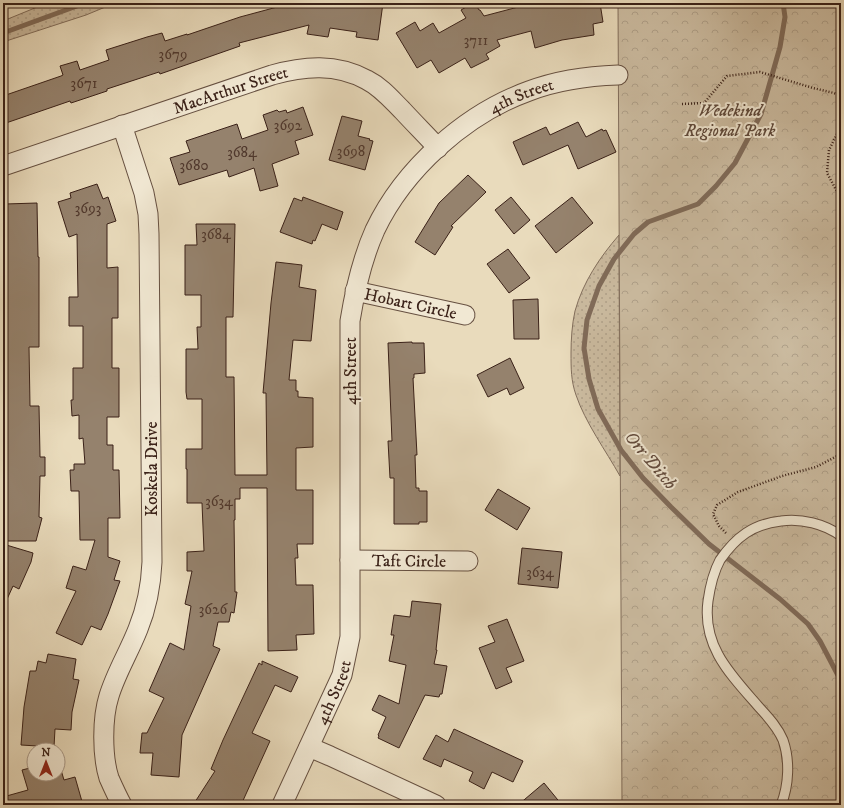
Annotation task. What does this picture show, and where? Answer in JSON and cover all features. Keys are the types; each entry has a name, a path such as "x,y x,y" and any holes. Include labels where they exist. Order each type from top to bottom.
{"street":[{"name":"MacArthur Street","path":"3,166 272,75 292,69 305,68 330,68 349,72 368,80 384,92 438,148"},
{"name":"4th Street","path":"282,805 342,674 350,637 350,321 355,291 366,252 375,230 400,189 417,169 438,148 478,116 503,102 528,91 554,83 618,75"},
{"name":"Koskela Drive","path":"122,125 144,193 148,220 152,562 150,593 145,610 108,698 105,717 105,751 109,776 115,793 122,805"},
{"name":"Hobart Circle","path":"355,291 465,315"},
{"name":"Taft Circle","path":"350,560 468,561"},
{"path":"309,747 436,805"}],"lane":[{"path":"781,805 788,781 787,759 782,740 772,722 730,675 716,654 709,633 706,611 710,585 717,566 729,547 748,530 771,522 792,519 815,523 841,536"}],"path":[{"path":"682,104 704,103 727,76 760,72 841,96"},
{"path":"841,126 829,150 827,174 841,199"},
{"path":"736,542 719,526 713,514 717,505 738,492 782,476 816,467 841,454"}],"green space":[{"path":"47,3 115,3 86,15 3,42 3,21"},
{"name":"Wedekind Regional Park","path":"618,3 841,3 841,805 622,805"},
{"path":"619,235 620,476 590,426 580,405 573,385 571,359 572,327 578,300 593,270"}],"building":[{"path":"292,3 383,3 378,40 356,37 357,32 330,28 328,37 307,34 309,25 239,43 240,46 160,74 159,72 107,89 107,91 71,103 70,101 3,124 3,96 63,75 60,66 77,61 80,70 109,60 106,50 147,37 162,33 165,41 240,17"},
{"path":"475,3 484,16 522,6 522,3 600,3 603,22 593,24 594,35 562,40 535,48 531,31 497,40 500,46 486,54 489,59 471,68 465,58 439,73 431,60 417,68 396,33 415,22 420,31 433,23 439,33 466,18 461,10"},
{"path":"303,107 313,135 295,141 299,154 272,164 278,186 260,191 254,168 229,177 227,170 179,185 170,158 190,152 186,141 237,124 242,139 268,130 263,115 277,110 279,112 286,110 287,113"},
{"path":"342,116 362,121 358,136 373,141 365,170 329,160"},
{"path":"578,122 586,137 602,129 603,131 606,130 616,152 578,169 568,145 523,165 513,142 546,127 550,135"},
{"path":"468,175 486,192 451,226 453,227 435,255 415,242 439,203"},
{"path":"97,184 103,199 108,197 116,221 107,224 107,268 118,267 118,318 112,318 112,368 119,368 119,417 107,417 107,445 113,445 113,470 119,470 120,518 108,518 108,557 120,561 114,580 120,581 101,630 91,626 82,645 56,633 76,591 66,588 73,566 86,570 95,540 80,540 79,491 71,491 70,470 74,470 74,464 85,464 83,438 79,439 79,415 72,416 71,400 73,400 73,368 83,368 83,326 69,326 69,297 78,297 77,234 69,237 58,202 71,198 70,193"},
{"path":"303,197 343,212 337,230 322,224 315,241 313,240 312,244 280,232 294,198 302,201"},
{"path":"511,197 530,220 514,234 495,210"},
{"path":"572,197 593,223 556,253 535,226"},
{"path":"37,203 39,257 39,347 29,347 30,406 39,406 40,457 45,457 45,476 40,476 39,517 42,518 36,541 3,541 3,519 7,503 7,475 3,475 3,427 7,427 6,396 3,396 3,327 6,327 6,297 3,297 3,224 5,224 5,204"},
{"path":"196,224 235,224 233,317 226,317 226,377 234,377 235,475 267,475 266,393 263,393 276,262 302,265 299,287 316,290 311,341 293,340 289,380 296,380 296,391 298,391 298,397 313,398 313,447 296,448 296,490 313,490 313,544 297,544 298,558 295,558 296,585 313,585 314,634 296,635 297,650 268,651 267,488 240,488 240,499 235,499 235,592 237,592 234,613 231,612 229,622 218,622 213,646 220,649 182,735 179,777 151,775 153,753 140,753 142,733 147,733 164,698 149,691 170,643 184,650 191,606 185,604 192,571 187,571 187,552 204,551 202,503 187,503 186,469 186,449 202,449 202,399 187,399 186,392 186,349 198,349 197,327 201,327 201,295 185,295 185,245 197,245"},
{"path":"508,249 530,278 509,293 487,264"},
{"path":"538,299 539,339 514,339 513,300"},
{"path":"388,343 424,343 425,373 414,374 413,378 417,455 415,455 416,488 419,488 419,491 427,491 427,522 419,522 419,524 394,524 394,478 390,478 388,441 392,441"},
{"path":"510,358 524,388 510,395 507,388 488,397 477,375"},
{"path":"498,489 530,508 517,530 485,510"},
{"path":"3,544 33,553 31,562 19,589 13,586 3,608"},
{"path":"522,548 562,552 558,588 518,584"},
{"path":"412,601 441,604 437,650 434,664 447,666 442,694 440,694 439,697 425,695 399,748 378,738 386,717 372,710 379,695 399,704 406,665 389,661 394,635 391,635 394,615 410,617"},
{"path":"507,619 524,661 506,668 512,682 496,689 479,648 495,642 488,626"},
{"path":"48,654 76,659 73,679 79,680 72,712 71,730 55,729 54,742 26,742 26,745 21,745 24,707 30,671 36,671 38,661 46,663"},
{"path":"262,661 298,677 291,692 275,685 252,733 270,741 241,805 193,805 215,771 211,769 223,740 259,663 262,665"},
{"path":"454,729 523,761 513,782 492,772 484,789 469,781 473,772 444,759 441,767 423,759 436,735 448,742"},
{"path":"26,769 26,782 66,782 66,779 75,777 83,805 3,805 3,797 28,790 22,770"},
{"path":"544,783 562,805 518,805"}],"waterway":[{"name":"Orr Ditch","path":"3,33 85,3"},
{"name":"Orr Ditch","path":"783,3 785,17 780,47 761,114 735,163 716,186 698,204 648,222 634,234 614,259 599,286 587,320 584,348 589,379 598,409 621,450 643,478 709,544 780,599 808,624 820,641 841,681"}]}
